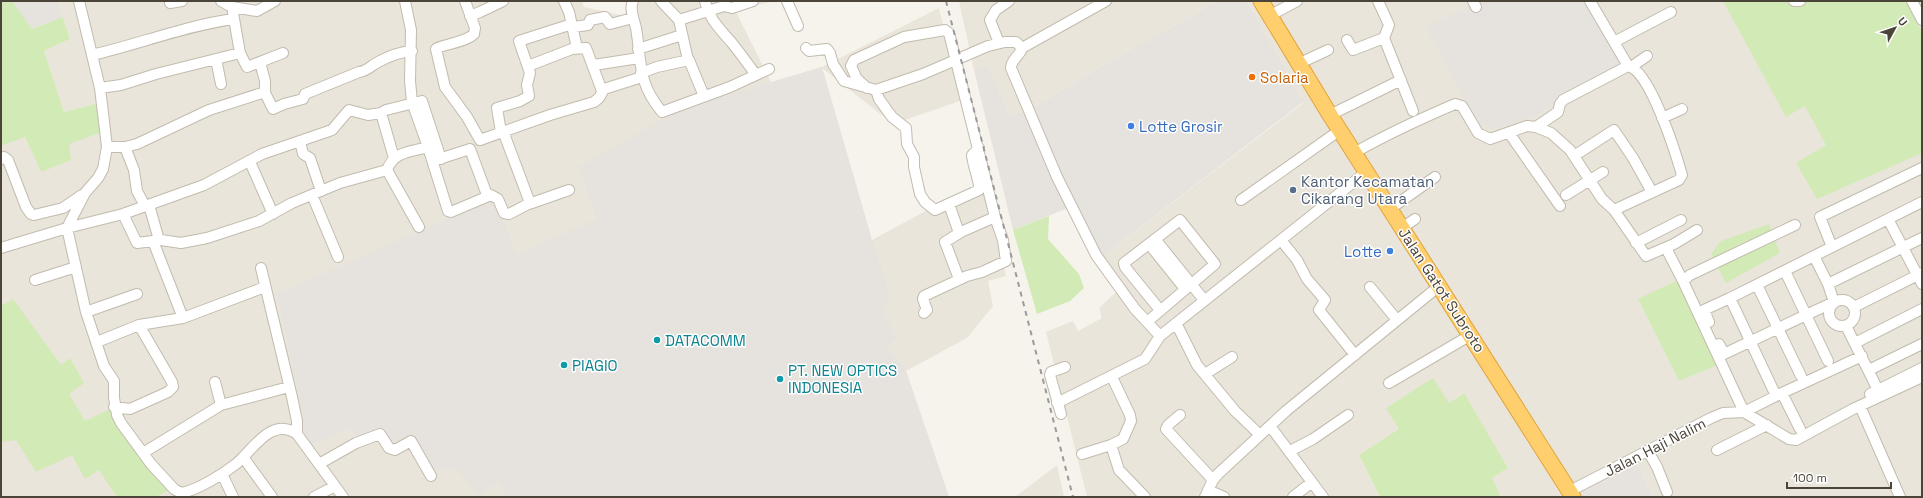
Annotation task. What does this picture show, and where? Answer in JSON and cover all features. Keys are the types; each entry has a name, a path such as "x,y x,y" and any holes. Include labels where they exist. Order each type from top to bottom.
{"highway":[{"name":"Jalan Gatot Subroto","path":"1250,1 1333,135 1433,291 1568,495"},
{"name":"Jalan Gatot Subroto","path":"1261,1 1330,116 1402,228 1568,495"}],"street":[{"path":"79,1 100,88 107,147 103,168 98,178 85,193 67,228 86,312 104,366 114,381 114,407 121,423 175,493 186,492 222,474 243,457 261,438 274,430 286,428 296,434 343,497"},
{"path":"170,3 182,1"},
{"path":"221,1 232,7 257,11 275,1"},
{"path":"405,1 411,30 412,51 410,81 412,103 428,147 437,160"},
{"path":"464,1 475,30 472,36 452,44 436,48 445,87 467,117 480,140 550,115 594,102 599,98 602,91 588,48 577,48 528,66"},
{"path":"470,16 503,1"},
{"path":"564,1 572,25 577,48"},
{"path":"633,1 631,9 642,75 648,91 662,112 769,69"},
{"path":"661,1 679,20 688,60 704,96"},
{"path":"705,1 707,12 756,75"},
{"path":"679,20 724,6 753,1"},
{"path":"787,1 798,26"},
{"path":"999,43 990,20 996,10 1009,1"},
{"path":"1106,1 1022,48 1020,53 1013,60 1011,68 1057,177 1099,261 1147,322 1160,336"},
{"path":"1269,16 1297,1"},
{"path":"1378,1 1389,25 1384,38 1413,111"},
{"path":"1590,1 1630,67 1641,77 1651,91 1678,160 1682,177 1614,210"},
{"path":"1794,1 1800,1"},
{"path":"1912,1 1922,20"},
{"path":"232,7 240,53 247,67 282,53"},
{"path":"1614,42 1671,12"},
{"path":"529,204 528,197 502,132 497,108 520,101 529,96 527,87 530,75 519,41 572,25 588,25 590,20 602,17 605,17 610,24 633,18"},
{"path":"92,55 215,22 233,19"},
{"path":"924,313 928,310 923,296 959,279 982,272 1006,261 1003,240 995,217 979,148 950,35 947,31 926,32 904,36 896,42 885,45 861,56 852,62 853,72 872,89 892,117 906,130 907,144 914,157 916,183 922,198 935,210 979,190 979,182 972,162 972,155 979,148"},
{"path":"594,65 638,54 682,35"},
{"path":"1347,40 1353,50 1384,38"},
{"path":"806,48 809,51 827,49 830,53 833,64 844,81 872,89 923,74 956,59 999,43 1016,42 1022,48"},
{"path":"1298,64 1328,50"},
{"path":"260,62 265,81 265,92 273,109 284,104 304,99 305,94 359,72 366,71 378,62 397,53 412,51"},
{"path":"100,88 120,85 156,74 240,53"},
{"path":"1536,127 1558,112 1560,104 1563,100 1630,67 1647,56"},
{"path":"216,59 222,84"},
{"path":"602,91 642,75 657,67 679,64 688,60"},
{"path":"1330,116 1401,80"},
{"path":"107,147 125,147 149,139 209,110 265,92"},
{"path":"1,248 67,228 123,214 204,185 250,162 262,154 334,129 349,110 364,114 381,114 384,111 412,103 423,103 449,212 487,196 494,196 506,214 569,190"},
{"path":"1354,153 1385,135 1455,104 1462,106 1474,128 1484,137 1490,139 1527,126 1536,127 1551,133 1574,156 1602,199 1614,210 1646,256 1666,248 1697,230"},
{"path":"1662,118 1682,109"},
{"path":"381,114 394,158"},
{"path":"1574,156 1614,130 1633,158 1652,192"},
{"path":"1510,133 1560,206"},
{"path":"1241,200 1333,135"},
{"path":"300,140 303,154 309,158 316,193 338,257"},
{"path":"125,147 134,170 137,191 147,206 156,241 183,318"},
{"path":"123,214 137,243 144,244 156,241 181,243 199,240 259,222 316,193 352,179 387,170 394,158 428,147"},
{"path":"437,160 470,148 487,196"},
{"path":"1,159 4,157 8,160 26,208 34,215 63,208 85,193"},
{"path":"250,162 273,214"},
{"path":"1832,247 1820,217 1922,168"},
{"path":"387,170 419,227"},
{"path":"1566,195 1603,172"},
{"path":"1057,403 1112,377 1145,359 1160,336 1360,177"},
{"path":"1390,209 1435,177"},
{"path":"1814,256 1828,284 1834,302 1829,312 1831,320 1838,326 1846,326 1854,321 1854,307 1844,299 1834,302 1724,354 1704,310 1922,202"},
{"path":"950,204 958,230 961,232"},
{"path":"959,279 945,242 961,232 995,217"},
{"path":"1402,228 1415,219"},
{"path":"1854,307 1921,278 1888,219"},
{"path":"1147,322 1215,263 1180,220 1124,265 1160,310"},
{"path":"1636,243 1680,220"},
{"path":"1683,281 1690,275 1795,225"},
{"path":"1828,284 1922,238"},
{"path":"1281,240 1297,260 1307,280 1325,300 1318,310 1355,355"},
{"path":"1152,241 1188,287 1204,300"},
{"path":"1666,248 1744,412 1788,439 1796,440 1860,406 1922,378"},
{"path":"35,280 76,267"},
{"path":"261,268 296,416 296,434"},
{"path":"1785,271 1828,361"},
{"path":"1757,284 1800,376"},
{"path":"97,342 139,325 183,318 265,287"},
{"path":"1370,287 1397,320"},
{"path":"1224,497 1206,494 1213,480 1270,426 1433,291"},
{"path":"86,312 137,294"},
{"path":"1730,298 1751,342 1800,429"},
{"path":"1855,343 1922,309"},
{"path":"1176,323 1195,361 1235,411 1260,435"},
{"path":"114,407 130,409 168,392 173,387 172,382 139,325"},
{"path":"1846,326 1878,390"},
{"path":"1389,383 1464,339"},
{"path":"1869,370 1922,344"},
{"path":"1744,412 1779,394 1862,356"},
{"path":"1205,374 1232,357"},
{"path":"1061,414 1050,375 1051,372 1065,367"},
{"path":"1848,405 1922,368"},
{"path":"1082,454 1111,445 1124,438 1131,418 1112,377"},
{"path":"215,382 221,406"},
{"path":"143,453 221,406 289,387"},
{"path":"1860,406 1900,497"},
{"name":"Jalan Haji Nalim","path":"1568,495 1711,418 1723,413 1744,412"},
{"path":"1180,415 1168,424 1166,429 1213,480"},
{"path":"1290,451 1313,439 1348,415"},
{"path":"1717,450 1766,425"},
{"path":"1270,426 1323,497"},
{"path":"319,464 356,443 380,434 389,448 395,450 411,441 431,476"},
{"path":"1111,445 1119,470 1145,497"},
{"path":"1648,451 1657,467 1667,492"},
{"path":"243,457 272,497"},
{"path":"222,474 233,497"},
{"path":"1293,497 1312,482"},
{"path":"314,497 335,486"}],"shaded area":[{"path":"12,1 58,1 63,17 32,29"},
{"path":"58,1 582,1 584,7 625,16 629,1 775,1 735,10 771,82 822,67 939,8 960,101 893,124 822,68 872,240 944,201 984,187 1006,276 988,281 993,306 967,338 906,371 949,497 1,497 1,146 25,137 41,172 69,144 99,103 64,112 44,51 70,39"},
{"path":"959,1 1218,1 1114,59 1029,110 1010,115 988,66 974,70"},
{"path":"1218,1 1247,1 1303,102 1095,262 1068,208 1013,230 974,70 988,66 1010,115 1029,110 1114,59"},
{"path":"1247,1 1922,1 1922,497 1653,497 1635,459 1562,497 1501,497 1492,478 1508,468 1463,393 1449,403 1386,407 1400,429 1359,455 1380,497 1087,497 1046,332 1073,321 1078,331 1102,318 1099,308 1116,292 1095,262 1303,103"},
{"path":"1479,1 1595,1 1630,62 1562,98 1536,116 1500,129 1481,124 1470,109 1426,27"},
{"path":"822,67 872,240 890,294 882,310 897,338 887,347 906,371 949,497 508,497 499,482 479,496 456,468 432,471 413,436 393,446 380,427 358,439 351,428 312,445 301,434 305,424 277,294 487,201 496,204 517,254 597,219 579,167 677,111"},
{"path":"1635,459 1653,497 1562,497"},
{"path":"1057,465 1064,497 1015,497"}],"green space":[{"path":"1,1 12,1 32,29 63,17 70,39 44,51 64,112 99,103 102,132 69,144 71,160 41,172 25,137 1,146"},
{"path":"1723,1 1906,1 1922,33 1922,153 1817,199 1796,163 1826,145 1805,106 1786,117"},
{"path":"1049,216 1048,239 1079,274 1084,288 1070,301 1037,314 1013,230"},
{"path":"1769,224 1780,253 1726,283 1711,254 1721,241"},
{"path":"1678,280 1722,363 1679,381 1638,299"},
{"path":"13,299 61,365 70,358 84,383 69,394 85,421 112,408 172,489 155,497 117,497 99,470 85,479 72,455 36,472 16,440 1,442 1,306"},
{"path":"1433,378 1449,403 1464,393 1508,468 1492,478 1501,497 1380,497 1359,455 1399,429 1386,408"}],"railway":[{"path":"946,1 1073,497"}],"place":[{"name":"Solaria","path":"1252,77"},
{"name":"Lotte Grosir","path":"1131,126"},
{"name":"Kantor Kecamatan Cikarang Utara","path":"1293,190"},
{"name":"Lotte","path":"1390,251"},
{"name":"DATACOMM","path":"657,340"},
{"name":"PIAGIO","path":"564,365"},
{"name":"PT. NEW OPTICS INDONESIA","path":"780,379"}]}
